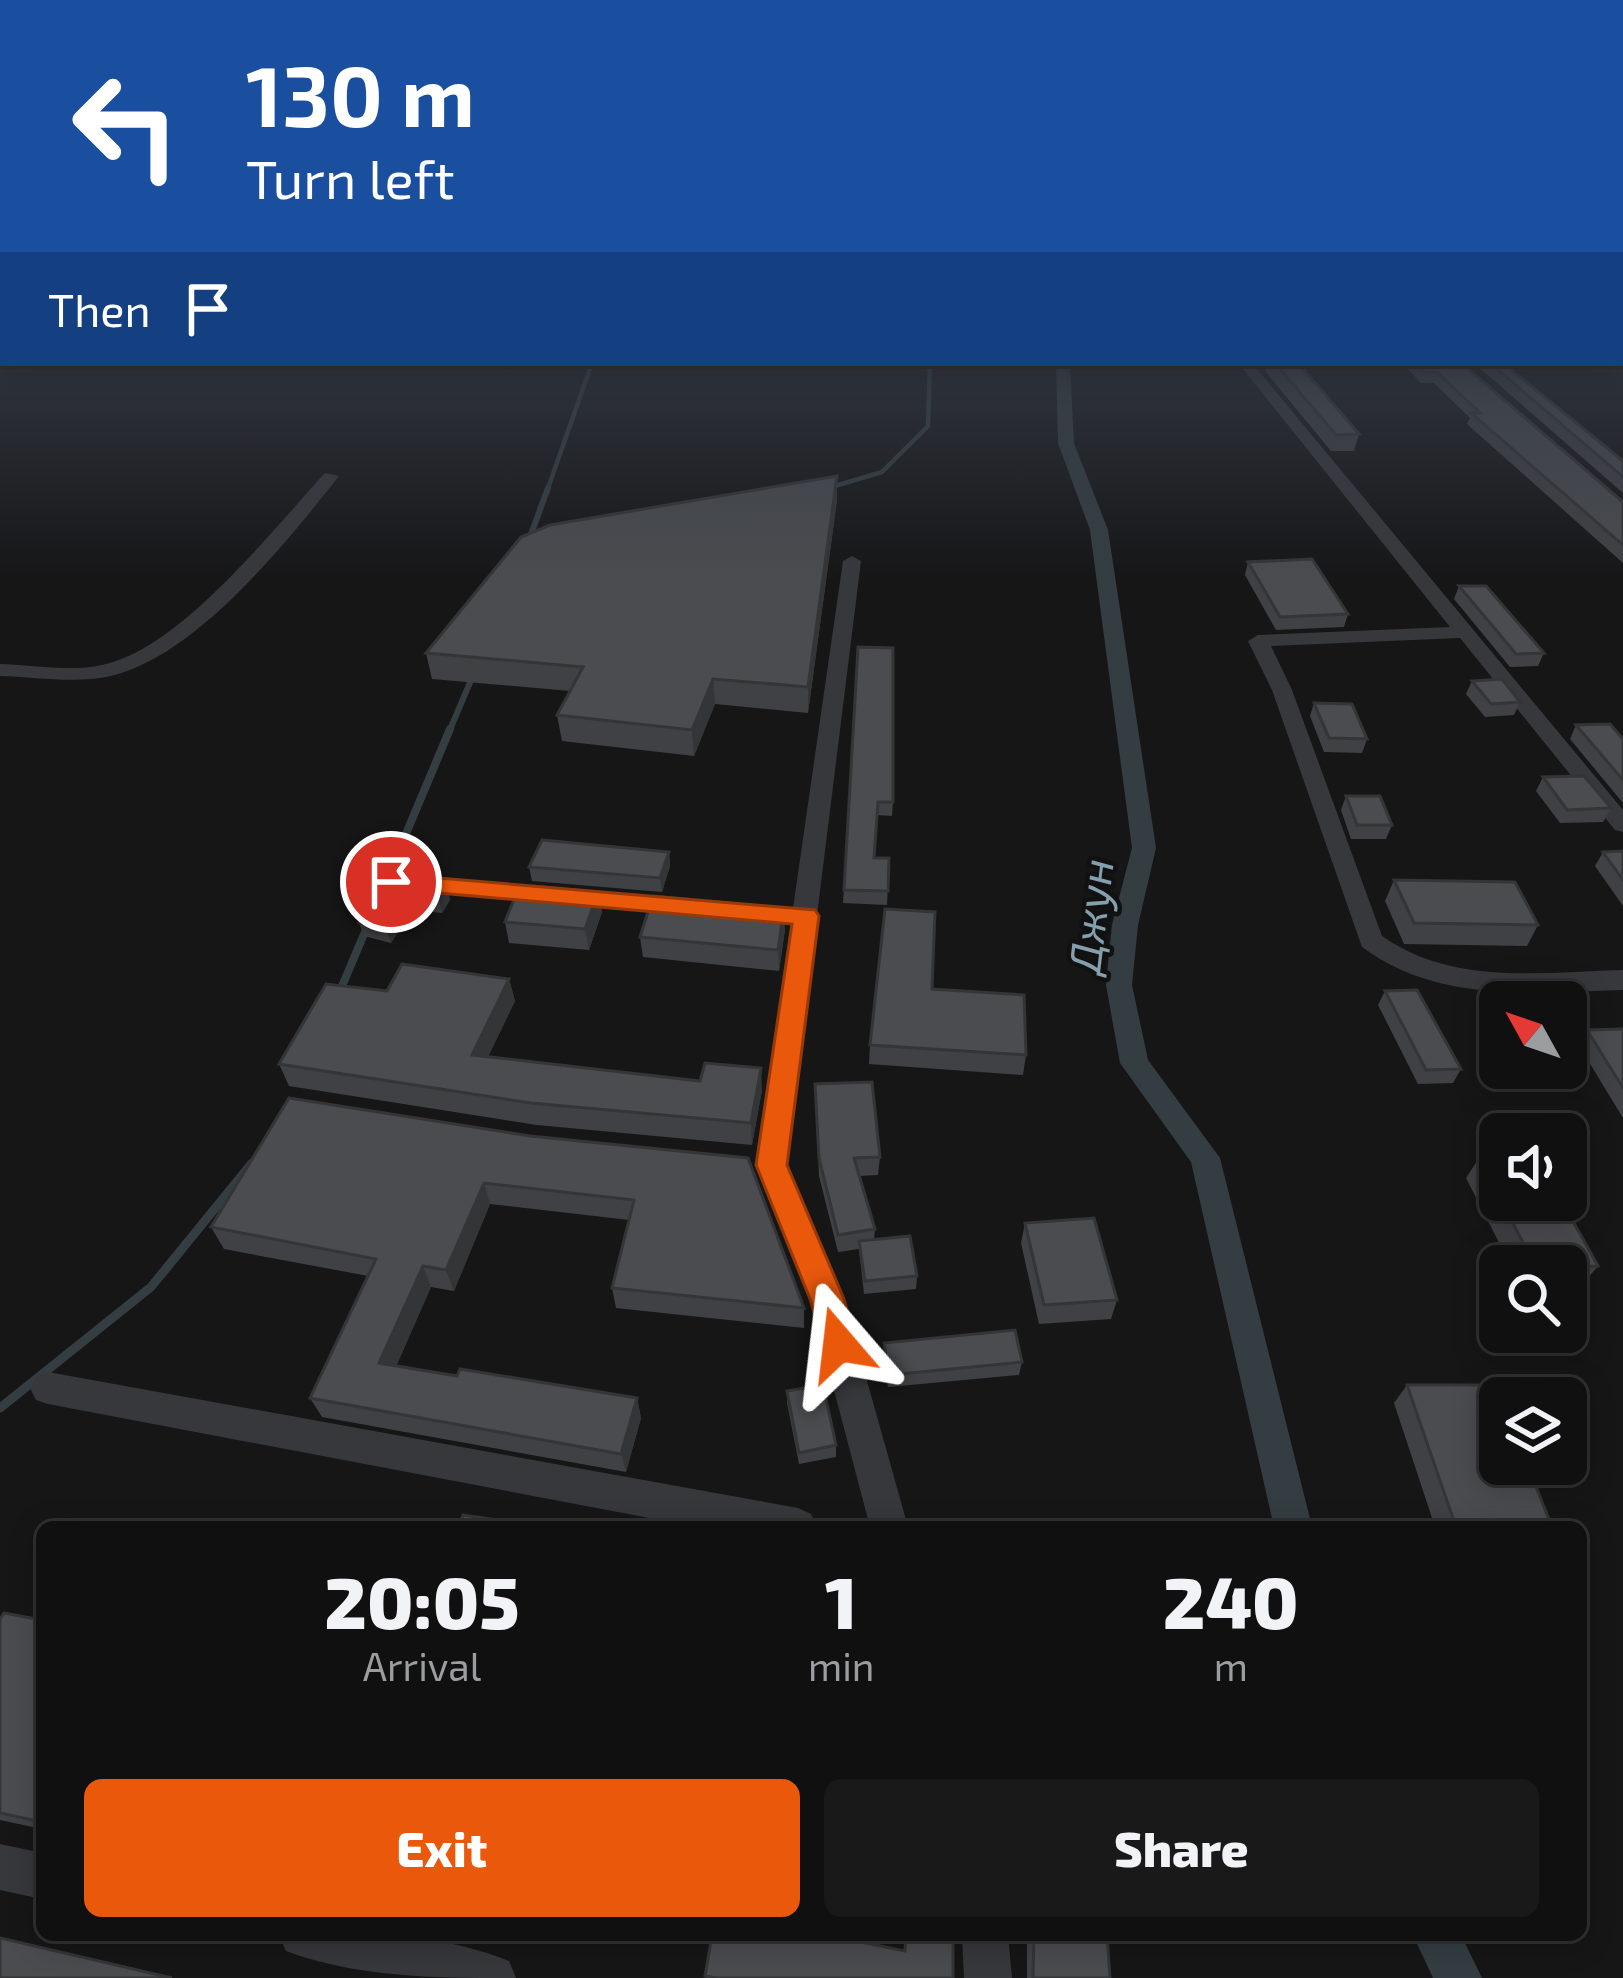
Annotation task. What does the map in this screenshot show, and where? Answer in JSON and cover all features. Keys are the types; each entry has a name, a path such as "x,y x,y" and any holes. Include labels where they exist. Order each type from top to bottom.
{"street":[{"path":"1272,395 1623,825"},
{"path":"0,670 110,670 159,645 205,608 332,476"},
{"path":"852,561 759,1163 827,1299 887,1521"},
{"path":"1467,632 1258,641 1282,690 1372,941 1401,964 1440,979 1623,980"},
{"path":"391,882 714,909"},
{"path":"48,1388 766,1521"},
{"path":"0,1867 36,1875"},
{"path":"329,1941 492,1978"},
{"path":"985,1941 988,1978"}],"building":[{"path":"1302,395 1326,395 1359,434 1336,435"},
{"path":"1461,395 1499,395 1623,502 1623,545 1471,413 1480,413"},
{"path":"1528,395 1543,395 1623,461 1623,477"},
{"path":"837,476 808,687 713,679 692,730 557,715 583,667 426,653 521,537 550,525"},
{"path":"1312,559 1348,614 1280,617 1248,562"},
{"path":"1459,586 1486,586 1544,653 1516,654"},
{"path":"858,647 893,648 893,802 878,802 874,858 889,858 888,891 844,890"},
{"path":"1502,679 1520,702 1491,704 1472,681"},
{"path":"1314,703 1352,704 1367,739 1329,738"},
{"path":"1610,724 1623,739 1623,780 1576,725"},
{"path":"1584,776 1611,808 1567,810 1543,777"},
{"path":"1346,796 1380,796 1392,825 1357,825"},
{"path":"542,840 669,852 660,878 529,867"},
{"path":"1623,851 1623,880 1603,852"},
{"path":"1394,880 1515,882 1538,925 1414,923"},
{"path":"386,881 446,886 439,899 408,896 386,929 359,923"},
{"path":"520,885 598,892 585,929 505,922"},
{"path":"653,896 784,908 778,950 640,937"},
{"path":"885,909 935,912 932,989 1024,995 1026,1055 870,1045"},
{"path":"402,964 509,979 472,1055 700,1081 705,1063 761,1068 751,1123 531,1103 279,1064 326,984 387,991"},
{"path":"1417,990 1461,1069 1426,1070 1385,991"},
{"path":"1623,1029 1623,1088 1587,1030"},
{"path":"872,1082 880,1157 854,1158 875,1229 838,1235 819,1158 815,1084"},
{"path":"289,1098 530,1136 748,1158 804,1308 612,1288 634,1200 484,1183 446,1270 423,1266 379,1363 457,1376 460,1369 637,1398 621,1454 310,1398 376,1259 211,1227"},
{"path":"1094,1218 1117,1300 1044,1305 1025,1223"},
{"path":"1512,1221 1573,1221 1586,1245 1524,1245"},
{"path":"910,1236 917,1276 865,1281 859,1241"},
{"path":"1587,1246 1598,1266 1587,1267"},
{"path":"1015,1330 1022,1362 889,1375 884,1343"},
{"path":"823,1385 836,1445 799,1453 787,1391"},
{"path":"1407,1385 1479,1385 1479,1485 1535,1485 1550,1521 1454,1521"},
{"path":"463,1515 504,1521 461,1521"},
{"path":"4,1613 36,1619 36,1821 0,1813 0,1619"},
{"path":"0,1938 172,1978 0,1978"},
{"path":"711,1941 856,1941 905,1951 906,1941 953,1941 953,1978 705,1976"},
{"path":"1034,1941 1107,1941 1110,1978 1033,1978"}],"waterway":[{"path":"547,491 581,395"},
{"path":"828,488 882,472 928,426 929,395"},
{"name":"Джун","path":"1064,395 1066,443 1099,530 1144,848 1125,925 1119,985 1134,1063 1205,1158 1292,1521"},
{"path":"530,537 548,488"},
{"path":"449,732 474,673"},
{"path":"384,886 450,729"},
{"path":"340,991 367,927"},
{"path":"0,1408 151,1287 252,1163"},
{"name":"Джун","path":"1439,1941 1458,1978"}],"route":[{"path":"391,882 806,916 771,1165 827,1299 839,1344"}]}
